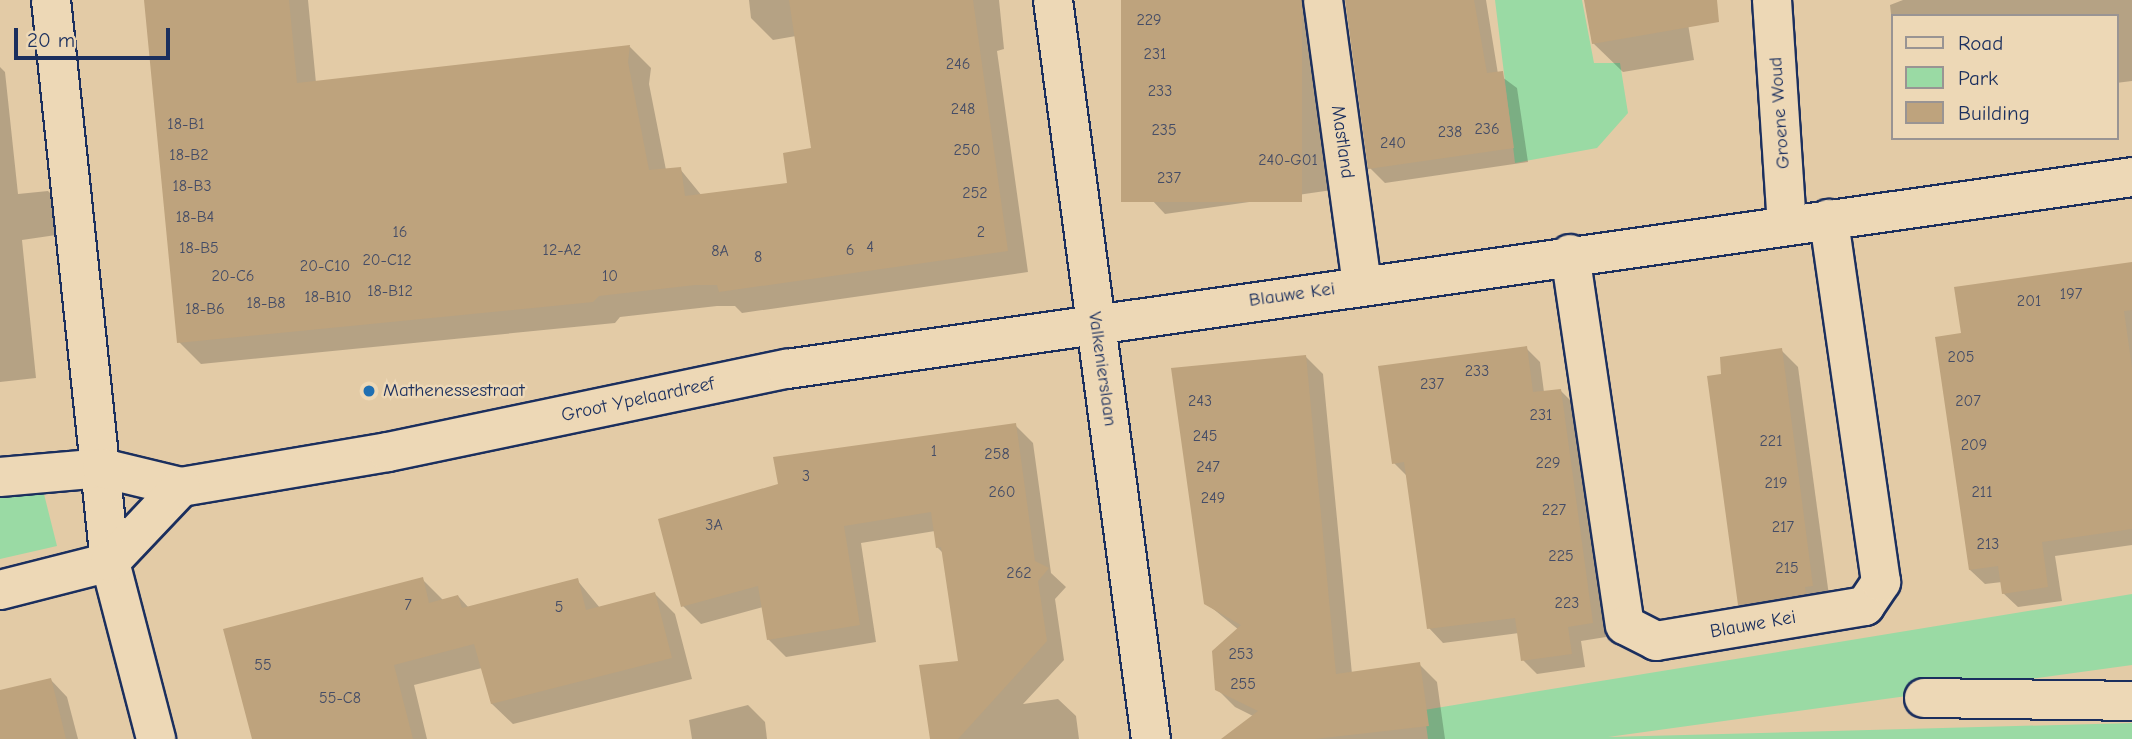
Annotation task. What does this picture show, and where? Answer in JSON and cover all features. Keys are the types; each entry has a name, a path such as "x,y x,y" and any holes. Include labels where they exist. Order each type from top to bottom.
{"street":[{"path":"51,0 69,207 102,468 110,562 156,739"},
{"name":"Valkenierslaan","path":"1053,0 1151,739"},
{"name":"Mastland","path":"1323,0 1362,285"},
{"name":"Groene Woud","path":"1772,0 1787,225"},
{"name":"Blauwe Kei","path":"1096,323 1570,254 2132,177"},
{"name":"Blauwe Kei","path":"1570,254 1625,625 1656,641 1865,606 1881,582 1829,219"},
{"name":"Groot Ypelaardreef","path":"0,477 102,468 181,486 388,452 787,369 1096,323"},
{"path":"0,590 110,562 181,486"},
{"path":"1924,698 2132,701"}],"green space":[{"path":"1495,0 1582,0 1594,63 1620,63 1628,113 1597,148 1515,163"},
{"path":"42,486 57,546 0,559 0,493"},
{"path":"2132,594 2132,665 1608,737 2132,723 2132,739 1428,739 1424,710"}],"building":[{"path":"144,0 289,0 297,83 630,45 628,62 649,170 681,167 685,196 787,183 783,153 811,148 789,0 973,0 1008,251 719,292 717,285 695,285 599,296 593,302 177,343"},
{"path":"1121,0 1302,0 1302,202 1121,202"},
{"path":"1345,0 1474,0 1487,73 1503,71 1514,148 1368,169"},
{"path":"1584,0 1717,0 1719,22 1592,44"},
{"path":"2132,262 2132,310 2124,311 2132,368 2132,529 2042,542 2048,587 2002,594 1998,566 1969,570 1935,337 1961,333 1954,287"},
{"path":"1527,346 1533,392 1561,389 1593,623 1568,627 1572,654 1521,661 1515,618 1427,629 1404,462 1392,464 1378,366"},
{"path":"1782,348 1813,586 1805,587 1806,594 1738,605 1707,376 1721,374 1720,357"},
{"path":"1306,355 1336,674 1420,662 1429,726 1315,739 1221,739 1258,711 1215,690 1212,651 1241,625 1204,604 1171,368"},
{"path":"1016,423 1035,561 1049,568 1038,581 1047,641 958,739 930,739 919,665 958,661 941,547 936,548 931,512 844,526 860,625 767,640 758,586 681,607 658,519 778,484 773,457"},
{"path":"423,577 429,603 458,595 462,608 578,578 586,610 655,592 672,658 491,704 474,644 394,665 413,739 252,739 223,629"},
{"path":"51,678 66,739 0,739 0,690"}],"place":[{"name":"Mathenessestraat","path":"369,391"}]}
